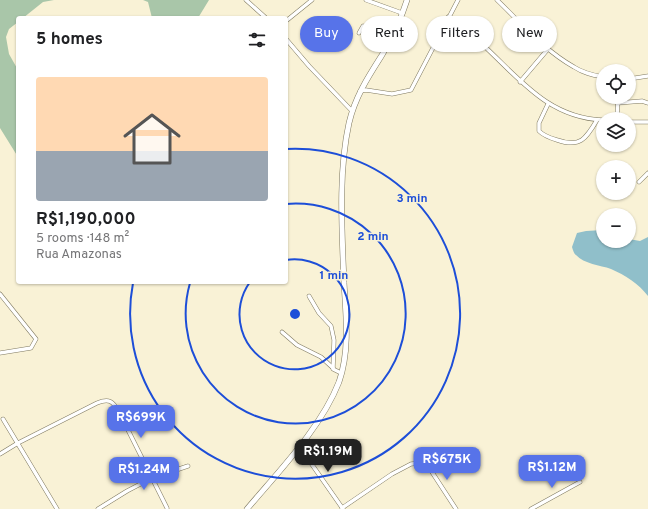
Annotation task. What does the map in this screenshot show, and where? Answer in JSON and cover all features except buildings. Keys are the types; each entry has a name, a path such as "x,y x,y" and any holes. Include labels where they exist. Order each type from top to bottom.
{"street":[{"path":"246,0 264,16"},
{"path":"288,19 312,0"},
{"path":"366,0 402,13"},
{"path":"401,16 407,0"},
{"path":"449,16 458,0"},
{"path":"497,0 514,16"},
{"path":"359,33 361,30"},
{"path":"288,41 309,66 352,111"},
{"path":"247,509 318,421 336,388 341,373 345,354 346,331 343,183 346,139 352,111 360,91 382,52"},
{"path":"360,91 366,90 392,94 411,90 430,52"},
{"path":"491,52 520,82 548,104 574,115 596,120"},
{"path":"520,82 545,52"},
{"path":"552,52 575,68 596,75"},
{"path":"636,78 648,76"},
{"path":"636,102 642,101 648,103"},
{"path":"548,104 539,127 541,133 546,137 569,143 578,142 589,134 596,122"},
{"path":"636,122 648,123"},
{"path":"639,182 648,173"},
{"path":"0,294 36,339 31,348 0,353"},
{"path":"309,296 319,313 332,326 334,340 333,368"},
{"path":"282,332 298,345 322,357 333,368 341,373"},
{"path":"0,454 18,443 103,400 113,402 167,508"},
{"path":"3,419 57,509"},
{"path":"299,445 342,508 392,474 408,465 415,463 426,464 456,509"},
{"path":"98,509 152,478 188,466"},
{"path":"531,509 580,482"}],"green space":[{"path":"0,0 54,0 43,2 26,16 16,16 16,24 9,29 6,37 9,54 16,66 16,154 0,128"},
{"path":"143,0 209,0 199,16 152,16 148,2"}],"water":[{"path":"596,230 596,248 636,248 636,240 640,241 648,237 648,296 636,284 621,274 611,269 592,264 579,258 575,254 572,247 577,233"}]}
